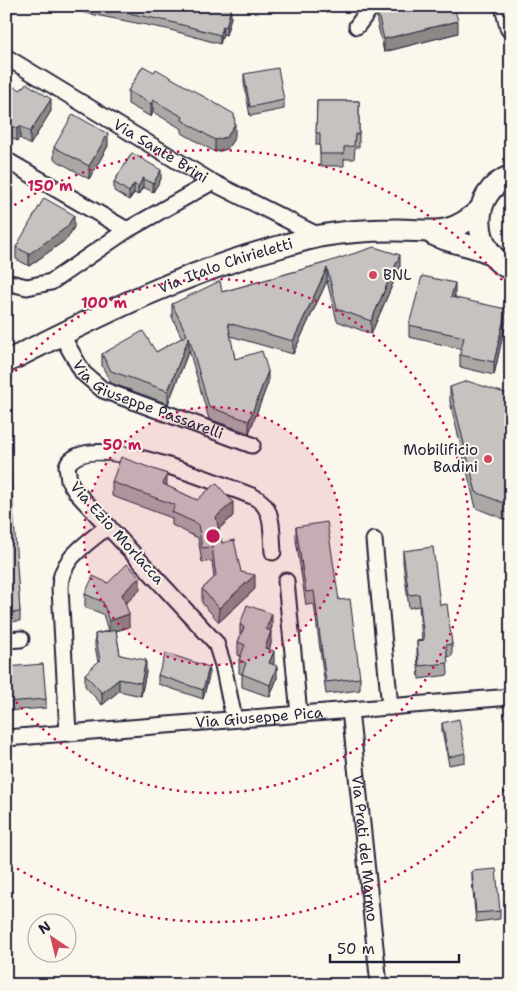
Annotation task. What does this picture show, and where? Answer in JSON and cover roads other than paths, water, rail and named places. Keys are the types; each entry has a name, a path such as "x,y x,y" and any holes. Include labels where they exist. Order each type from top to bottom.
{"street":[{"path":"357,26 372,6"},
{"path":"506,6 511,27"},
{"name":"Via Sante Brini","path":"6,57 212,182 319,236"},
{"path":"6,160 127,230"},
{"path":"511,176 496,184 486,197 480,210 479,225 482,240 488,252 496,261 511,270"},
{"path":"6,282 27,287 51,282 127,230 212,182"},
{"path":"431,233 454,228 469,220 480,210"},
{"name":"Via Italo Chirieletti","path":"6,362 61,334 199,273 253,254 319,236 393,230 431,233"},
{"path":"431,233 445,240 473,245 488,252"},
{"name":"Via Giuseppe Passarelli","path":"61,334 83,373 103,390 252,445"},
{"name":"Via Ezio Morlacca","path":"234,720 223,664 216,644 76,492 69,481 67,466 76,456 111,453 136,455 257,498 265,505 270,516 273,552"},
{"path":"68,733 60,588 61,574 72,556 108,526"},
{"path":"374,540 390,707"},
{"path":"286,581 299,714"},
{"name":"Via Giuseppe Pica","path":"6,738 511,697"},
{"name":"Via Prati del Marmo","path":"350,710 379,985"}],"place":[{"name":"BNL","path":"373,275"},
{"name":"Mobilificio Badini","path":"488,459"}]}
